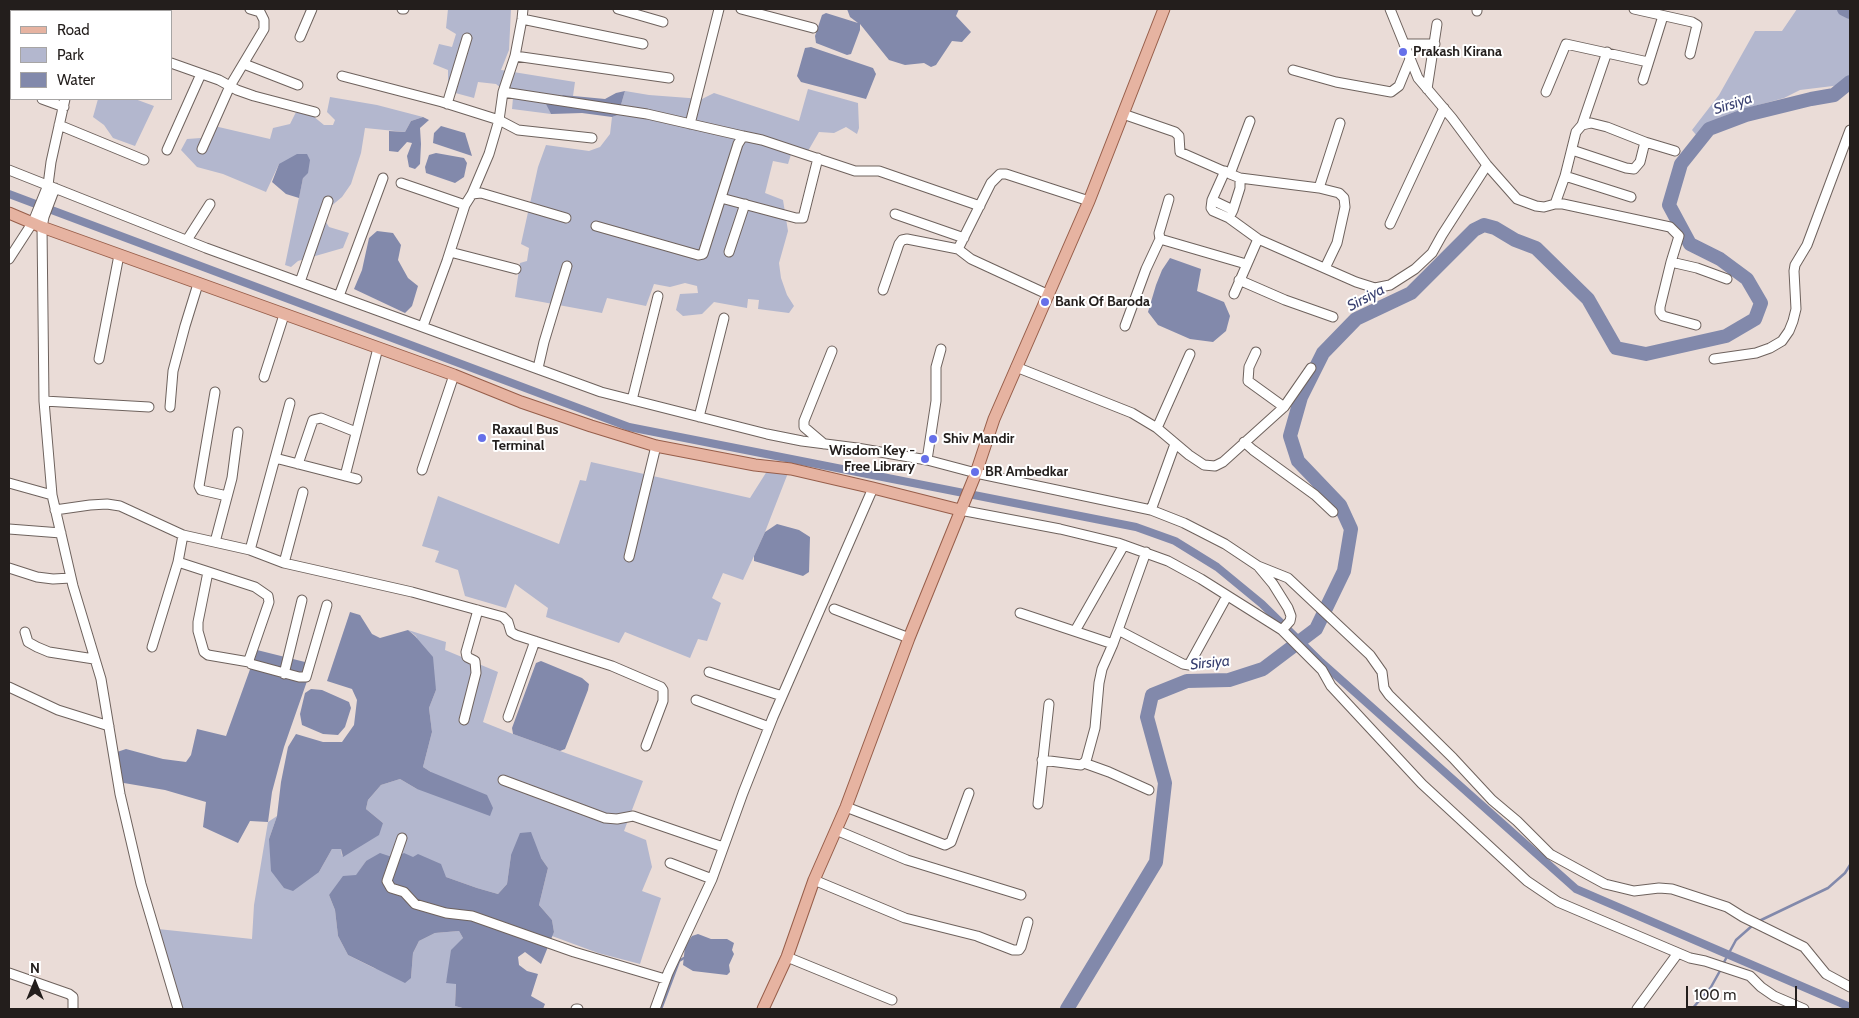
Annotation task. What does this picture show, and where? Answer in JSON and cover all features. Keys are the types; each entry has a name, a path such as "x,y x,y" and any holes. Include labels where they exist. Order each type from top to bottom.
{"main road":[{"path":"764,1009 787,957 814,880 846,807 909,638 976,473 994,419 1089,202 1164,9"},
{"path":"9,213 39,220 119,255 454,375 521,402 656,446 755,465 791,469 962,506"}],"street":[{"path":"202,150 230,86 264,29 264,20 260,12 250,9"},
{"path":"300,37 312,9"},
{"path":"423,326 465,205 472,194 489,154 499,120 503,92 515,56 523,9"},
{"path":"618,9 664,22"},
{"path":"690,124 719,9"},
{"path":"741,9 813,28"},
{"path":"1390,9 1418,78 1444,108 1487,165 1517,199 1536,206 1544,207 1563,204 1670,227 1679,236 1660,312 1663,316 1696,325"},
{"path":"1634,9 1692,22 1697,25 1690,54"},
{"path":"1643,80 1663,16"},
{"path":"522,19 643,44"},
{"path":"1427,89 1437,24"},
{"path":"447,104 467,38"},
{"path":"1404,44 1434,44"},
{"path":"1546,92 1566,44 1648,62"},
{"path":"1555,204 1565,176 1576,132 1582,125 1606,52"},
{"path":"515,56 669,78"},
{"path":"1293,70 1336,82 1391,92 1399,86 1410,59"},
{"path":"172,63 219,80 254,96 314,112"},
{"path":"244,64 298,85"},
{"path":"167,150 201,74"},
{"path":"342,76 447,104 499,120 518,130 592,138"},
{"path":"503,92 647,114 762,140 854,171 879,171 980,206"},
{"path":"9,259 39,220 50,191 51,162 64,103 48,100"},
{"path":"1390,224 1444,108"},
{"path":"1123,114 1175,132 1179,136 1180,152 1240,178 1319,188 1339,193 1346,202 1337,243 1325,268"},
{"path":"1250,121 1228,173 1212,200 1211,208 1213,211 1231,214 1258,239 1375,288 1390,285 1414,269 1432,253 1487,165"},
{"path":"1319,188 1340,123"},
{"path":"1582,125 1591,123 1607,127 1675,151"},
{"path":"59,125 144,160"},
{"path":"1714,359 1756,353 1770,348 1782,341 1789,331 1796,309 1794,271 1796,264 1807,245 1850,130"},
{"path":"596,226 701,255 705,252 738,144 743,136"},
{"path":"1572,150 1634,169 1640,162 1645,142"},
{"path":"721,198 796,218 803,218 818,158"},
{"path":"9,170 50,191 572,382 632,400 776,436 927,460 976,473 1151,510 1184,523 1225,544 1258,566 1288,578 1312,599 1370,655 1382,672 1384,688 1389,695 1453,758 1492,800 1550,854 1605,884 1634,891 1659,888 1672,889 1727,907 1804,947 1826,974 1850,987"},
{"path":"958,249 991,183 1000,174 1006,174 1089,202"},
{"path":"1565,176 1631,197"},
{"path":"339,296 383,178"},
{"path":"1231,214 1240,188 1240,178"},
{"path":"401,183 465,205"},
{"path":"472,194 481,193 566,218"},
{"path":"1125,326 1146,269 1160,239 1159,232 1169,199"},
{"path":"300,282 328,201"},
{"path":"187,240 210,204"},
{"path":"729,252 745,204"},
{"path":"895,214 964,238"},
{"path":"39,220 44,401 52,495 71,578 101,679 120,794 141,884 178,1009"},
{"path":"882,290 902,240 907,238 958,249 970,259 1049,295"},
{"path":"1160,239 1246,264"},
{"path":"1234,294 1258,239"},
{"path":"450,252 516,269"},
{"path":"99,360 119,255"},
{"path":"1671,262 1697,268 1727,279"},
{"path":"538,368 567,266"},
{"path":"1239,280 1285,300 1334,317"},
{"path":"170,407 173,371 198,284"},
{"path":"632,400 658,296"},
{"path":"264,377 284,315"},
{"path":"698,417 724,318"},
{"path":"346,476 378,348"},
{"path":"927,460 936,401 936,367 941,349"},
{"path":"825,445 804,427 804,421 832,351"},
{"path":"1256,352 1249,367 1248,380 1284,407"},
{"path":"1157,428 1190,354"},
{"path":"1016,367 1132,413 1157,428 1204,465 1215,466 1219,465 1284,407 1311,368"},
{"path":"422,470 454,375"},
{"path":"215,392 199,486 201,490 227,496"},
{"path":"44,401 149,407"},
{"path":"250,550 290,404"},
{"path":"298,464 313,420 321,418 356,432"},
{"path":"215,542 227,496 238,432"},
{"path":"1244,442 1315,495 1333,512"},
{"path":"1151,510 1175,444"},
{"path":"629,557 656,446"},
{"path":"275,458 357,479"},
{"path":"9,483 52,495"},
{"path":"655,1009 666,980 712,879 769,727 873,488"},
{"path":"284,564 303,492"},
{"path":"55,510 90,505 107,504 120,506 183,535 250,550 284,564 412,592 506,619 511,632 612,666 661,687 664,690 663,701 646,746"},
{"path":"962,506 1146,552 1201,579 1285,628 1322,670 1331,686 1422,784 1527,881 1558,902 1690,958 1706,961 1750,976 1782,1004 1804,1009"},
{"path":"9,530 61,533"},
{"path":"152,647 178,562 183,535"},
{"path":"1076,631 1124,545"},
{"path":"1084,764 1095,728 1102,669 1146,552"},
{"path":"178,562 255,587 268,596 269,602 249,662"},
{"path":"1258,566 1273,584 1288,608 1290,616 1285,628"},
{"path":"9,568 53,580 71,578"},
{"path":"208,572 198,622 198,631 204,652 208,656 249,662 284,674 306,677 327,605"},
{"path":"1118,630 1183,664 1189,665 1228,596"},
{"path":"284,674 302,600"},
{"path":"834,609 909,638"},
{"path":"464,720 476,673 475,660 467,657 466,652 478,610"},
{"path":"1020,612 1113,644"},
{"path":"25,632 28,642 49,652 94,659"},
{"path":"508,717 536,641"},
{"path":"709,672 782,696"},
{"path":"9,687 58,710 109,726"},
{"path":"696,700 769,727"},
{"path":"1038,804 1049,704"},
{"path":"1042,760 1084,764 1109,772 1150,790"},
{"path":"503,780 605,818 617,820 633,816 723,847"},
{"path":"846,807 944,846 951,842 969,793"},
{"path":"836,830 907,860 1021,895"},
{"path":"402,838 387,881 391,888 404,892 416,904 446,913 472,916 574,952 666,980"},
{"path":"670,863 712,879"},
{"path":"814,880 905,918 977,936 1014,950 1019,950 1021,947 1028,922"},
{"path":"1637,1009 1678,953"},
{"path":"787,957 892,1000"},
{"path":"9,972 73,996 73,1009"}],"green space":[{"path":"448,9 511,9 509,50 501,70 575,82 573,96 563,95 546,103 551,114 512,109 513,98 496,84 478,82 474,98 448,91 448,70 433,64 439,44 452,47 456,34 446,28"},
{"path":"1797,9 1846,9 1850,11 1850,76 1841,85 1800,90 1784,98 1719,118 1697,136 1692,130 1719,95 1755,31 1782,31"},
{"path":"808,89 858,103 859,128 857,134 846,127 834,133 819,132 808,151 793,148 788,164 773,161 765,193 783,200 788,231 779,263 781,278 787,295 794,306 789,313 758,309 759,300 748,299 747,308 714,302 702,314 683,316 676,310 680,294 698,293 697,286 685,283 670,287 654,284 646,306 607,298 602,313 515,297 520,263 527,261 529,248 521,244 538,167 546,145 589,151 600,147 610,134 612,117 618,115 625,91 702,99 714,93 799,121"},
{"path":"330,97 377,105 423,117 411,121 405,132 365,128 361,153 351,184 342,197 330,207 324,219 329,227 349,233 343,248 298,261 291,267 285,265 303,178 279,164 266,192 223,174 197,167 181,150 187,139 201,138 210,125 270,139 273,128 290,124 296,112 313,116 324,125 333,125 335,120 327,112"},
{"path":"98,100 138,100 154,106 135,146 113,138 104,125 93,117"},
{"path":"591,462 750,498 769,468 788,473 765,532 743,580 723,573 712,598 721,603 707,641 698,639 690,658 625,632 619,643 546,617 548,608 515,584 506,608 465,596 458,570 435,562 439,551 422,546 438,496 559,544 580,480 586,481"},
{"path":"408,630 446,642 445,650 498,672 483,722 643,781 624,831 646,840 652,867 642,891 661,898 640,964 598,953 552,936 554,932 552,920 539,905 548,868 541,858 511,855 507,884 498,894 446,877 413,857 395,858 366,861 356,876 329,895 335,910 338,936 348,955 374,968 411,978 413,953 419,941 435,933 459,931 463,938 446,982 456,983 455,1006 466,1009 176,1009 158,929 252,939 254,905 268,822 277,816 269,839 319,872 332,849 341,849 342,856 383,823 366,809 368,800 381,785 400,779 417,789 431,772 423,767 432,732 429,708 436,690 416,636"}],"water":[{"path":"847,9 959,9 956,16 971,32 962,42 952,41 936,65 931,67 924,63 905,65 889,60 860,24 860,30 851,54 847,55 816,43 815,36 822,15 826,13 858,23 850,17"},
{"path":"811,47 873,68 876,74 866,99 801,82 797,76 805,48"},
{"path":"625,91 618,115 612,117 582,113 551,114 546,104 563,95 605,99"},
{"path":"423,117 429,120 420,128 420,164 415,169 409,167 407,156 412,143 407,142 398,152 389,151 389,131 405,132 411,121"},
{"path":"441,126 465,133 472,156 433,143 434,133"},
{"path":"436,153 464,158 467,163 464,177 455,183 426,173 425,167 429,155"},
{"path":"297,154 307,154 310,160 308,173 303,178 299,198 286,194 272,182 279,164"},
{"path":"377,231 393,233 401,245 398,260 408,278 418,286 412,306 405,313 354,289 362,270 369,238"},
{"path":"1170,258 1201,269 1197,291 1224,302 1230,316 1226,331 1213,342 1190,339 1158,325 1148,312 1162,270"},
{"path":"777,524 799,530 810,537 809,572 803,576 754,561 754,556 765,532"},
{"path":"350,612 360,615 372,634 380,638 408,630 433,657 436,690 429,708 432,732 423,767 487,795 493,808 490,816 417,789 400,779 381,785 368,800 366,809 383,823 379,835 343,857 341,849 332,849 319,872 293,891 284,888 271,871 269,839 277,816 288,747 296,734 323,742 342,742 354,725 357,700 352,689 327,681"},
{"path":"257,650 313,664 284,747 272,792 268,822 250,821 238,843 203,827 206,802 165,790 118,782 114,753 126,749 163,759 186,762 191,755 197,729 226,736"},
{"path":"541,661 582,678 589,684 565,749 560,751 513,734 512,728 536,663"},
{"path":"311,689 322,690 349,702 351,708 345,727 338,735 323,734 302,725 300,714 305,693"},
{"path":"531,832 541,858 548,868 539,905 552,920 554,932 541,964 525,952 518,957 519,965 527,971 538,974 531,996 545,1004 543,1009 466,1009 455,1006 456,984 446,983 451,950 463,938 459,931 435,933 419,941 413,953 411,978 405,983 348,955 338,936 335,910 329,895 343,876 356,875 366,861 380,853 395,858 404,853 413,857 418,854 441,864 446,877 498,894 507,884 511,855 520,833"},
{"path":"698,934 711,939 727,939 734,943 732,950 734,954 729,965 730,972 727,975 693,971 683,965 685,946 692,936"}],"waterway":[{"name":"Sirsiya","path":"1844,9 1850,12"},
{"name":"Sirsiya","path":"1067,1009 1156,862 1165,783 1147,717 1152,695 1187,681 1229,680 1263,669 1316,629 1344,571 1351,529 1340,505 1298,461 1290,436 1301,397 1323,353 1356,319 1411,293 1474,230 1484,225 1495,228 1515,240 1536,248 1588,299 1616,348 1646,354 1726,336 1755,319 1761,303 1747,279 1720,259 1690,244 1669,205 1681,164 1709,129 1746,115 1834,95 1850,82"},
{"path":"9,194 629,427 1136,527 1175,541 1217,567 1262,604 1321,662 1576,889 1850,1007"},
{"path":"1757,922 1828,888 1845,873 1850,865"},
{"path":"1723,964 1736,940 1753,925"},
{"path":"661,1009 679,961 684,958"},
{"path":"1692,1009 1711,987 1721,969"}],"place":[{"name":"Prakash Kirana","path":"1403,52"},
{"name":"Bank Of Baroda","path":"1045,302"},
{"name":"Raxaul Bus Terminal","path":"482,438"},
{"name":"Shiv Mandir","path":"933,439"},
{"name":"Wisdom Key - Free Library","path":"925,459"},
{"name":"BR Ambedkar","path":"975,472"}]}
